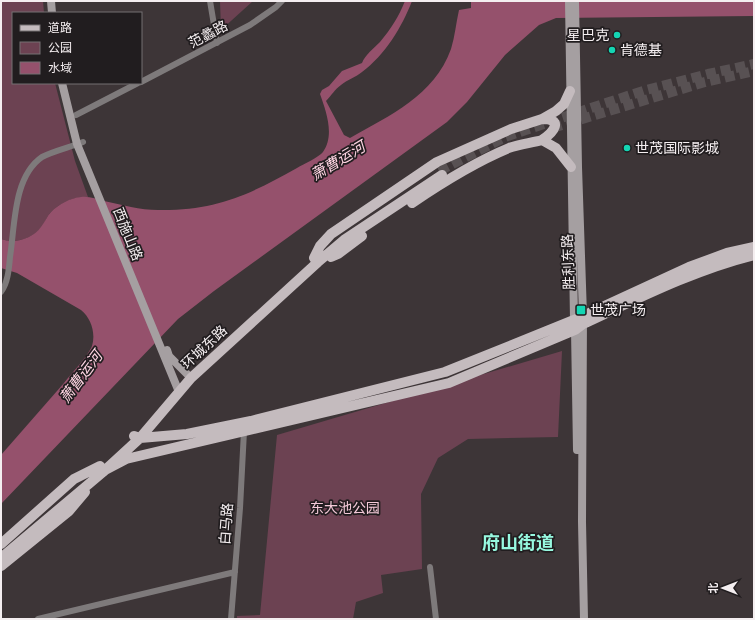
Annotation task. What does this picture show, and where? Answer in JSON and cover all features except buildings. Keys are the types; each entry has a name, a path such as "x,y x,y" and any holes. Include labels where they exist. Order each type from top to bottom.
{"main road":[{"path":"51,1 52,12"},
{"path":"55,1 56,12"},
{"name":"胜利东路","path":"569,1 573,39 578,160 579,619"},
{"name":"胜利东路","path":"575,1 570,91 571,167 579,322 584,619"},
{"name":"西施山路","path":"62,84 81,146 167,357 177,389"},
{"name":"西施山路","path":"67,84 76,115 81,146"},
{"path":"316,260 320,246 331,234 437,162 512,129 542,119 556,111 564,104 570,91"},
{"path":"316,260 338,254 359,238 449,179 511,147 542,140 551,134 555,125 554,122 549,119 542,119"},
{"path":"542,140 556,148 571,167"},
{"name":"环城东路","path":"1,551 103,469 137,437 189,376 316,260 441,173"},
{"path":"1,544 74,479 126,459 449,383 579,322 689,267 727,253 754,247"},
{"path":"137,437 164,437 194,433 445,372 579,322 692,274 728,261 754,255"},
{"name":"西施山路","path":"167,357 189,376"},
{"path":"1,566 69,511 103,469"},
{"name":"环城东路","path":"1,558 67,498"}],"street":[{"path":"210,1 217,43"},
{"name":"范蠡路","path":"142,81 250,25 282,1"},
{"path":"76,115 136,84"},
{"path":"1,292 7,278 18,200 22,183 30,168 43,157 81,146"},
{"name":"白马路","path":"231,619 244,431"},
{"path":"430,568 436,619"},
{"path":"38,619 235,572"}],"green space":[{"path":"1,1 43,1 44,12 12,12 12,84 55,84 75,161 88,197 73,199 55,208 48,215 41,228 28,238 17,241 1,239"},
{"path":"220,1 253,1 221,30"},
{"name":"东大池公园","path":"562,351 558,437 468,439 438,458 421,494 422,569 381,575 383,593 356,602 353,619 237,619 237,616 260,615 277,435"}],"water":[{"name":"萧曹运河","path":"405,1 412,1 398,30 385,49 370,65 339,87 326,101 344,135 350,138 395,112 422,92 434,80 451,49 459,10 471,8 471,1 754,1 754,16 556,18 539,25 505,55 467,102 447,122 214,291 178,319 1,504 1,455 83,360 92,346 93,331 88,317 81,310 17,273 1,268 1,239 17,241 33,235 54,209 73,199 90,197 131,207 151,210 197,208 231,200 280,178 315,158 323,152 327,145 329,131 325,108 320,94 322,90 329,86 342,71 362,63 367,54 380,42 391,27"}],"tunnel":[{"path":"439,171 505,137 646,90 754,64"},
{"path":"552,128 705,82 754,71"}],"place":[{"name":"星巴克","path":"617,35"},
{"name":"肯德基","path":"612,50"},
{"name":"世茂国际影城","path":"627,148"},
{"name":"世茂广场","path":"581,310"}],"district":[{"name":"府山街道","path":"518,543"}]}
